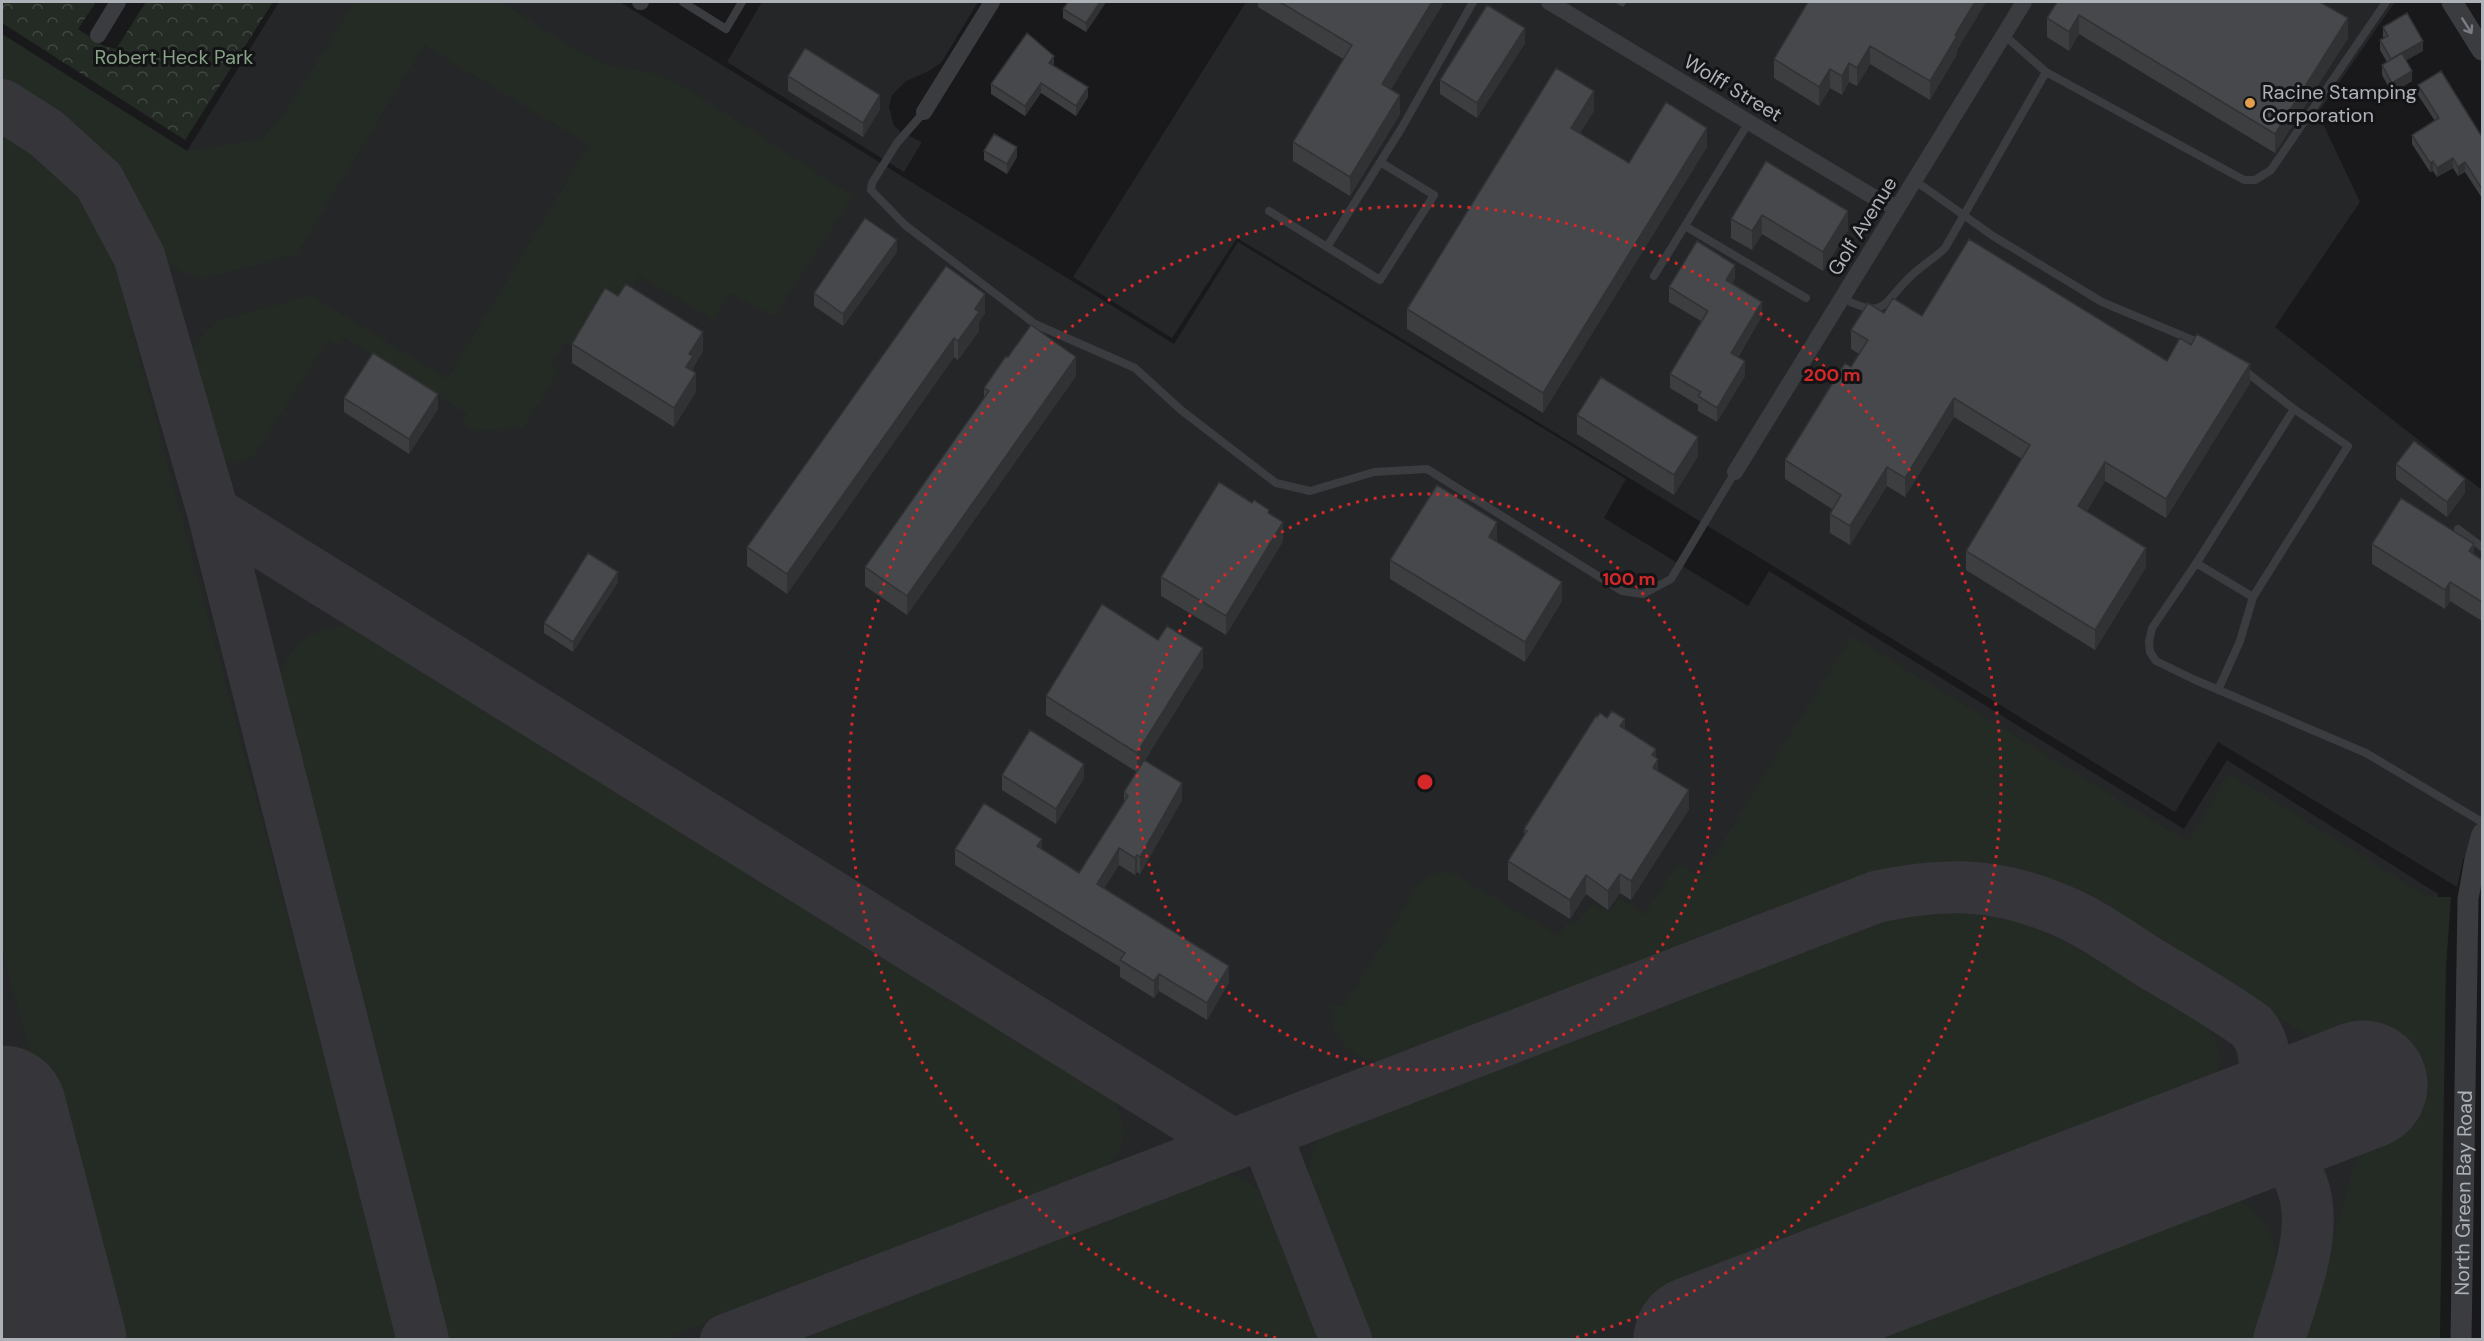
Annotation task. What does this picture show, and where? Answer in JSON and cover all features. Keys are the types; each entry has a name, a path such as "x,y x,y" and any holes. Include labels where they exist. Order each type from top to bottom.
{"street":[{"path":"98,34 118,2"},
{"path":"924,112 992,2"},
{"name":"Wolff Street","path":"1550,2 1872,196 1897,208"},
{"name":"Golf Avenue","path":"1735,472 2024,2"},
{"path":"2454,2 2482,50"},
{"name":"North Green Bay Road","path":"2461,1340 2468,898 2482,834"}],"lane":[{"path":"683,2 726,28 742,2"},
{"path":"1327,247 1380,162 1473,2"},
{"path":"2003,34 2046,72 2244,180 2255,180 2271,170 2386,2"},
{"path":"1842,298 1867,309 1878,309 1886,305 1914,273 1931,262 1945,248 2046,72"},
{"path":"924,112 897,143 872,183 871,190 905,225 1035,324 1135,368 1181,410 1276,483 1310,491 1374,472 1427,469 1622,591 1643,594 1671,579 1735,472"},
{"path":"1654,276 1749,122"},
{"path":"1269,211 1380,280 1434,195 1380,162"},
{"path":"1914,180 1964,217 2102,302 2194,339 2211,349"},
{"path":"1685,226 1806,298"},
{"path":"2218,690 2240,641 2253,597 2348,446 2294,409 2237,365"},
{"path":"2294,409 2152,628 2149,642 2151,652 2156,661 2366,753 2482,822"},
{"path":"2458,529 2482,547"},
{"path":"2196,563 2253,597"}],"shaded area":[{"path":"279,2 620,2 1174,344 1238,242 1626,479 1604,518 1748,606 1769,571 2184,829 2227,760 2438,894 2426,1289 2417,1339 2,1339 2,34 187,151"},
{"path":"762,2 978,2 941,63 906,81 892,95 889,107 894,126 902,133 922,142 904,172 727,62"},
{"path":"1246,2 2395,2 2318,113 2360,202 2275,327 2482,490 2482,813 2463,860 2457,887 2218,742 2175,812 1237,238 1172,338 1073,277"}],"green space":[{"name":"Robert Heck Park","path":"2,2 96,2 78,29 104,46 116,49 146,2 273,2 185,140 2,23"},
{"path":"355,2 501,2 575,49 609,65 650,72 677,82 853,196 773,316 730,293 713,320 640,276 622,302 574,347 565,342 551,363 559,370 524,427 475,432 461,424 467,414 345,338 339,346 328,340 254,456 245,460 228,460 213,447 198,398 193,362 193,353 197,343 217,321 311,295 447,379 589,145 424,45 297,254 206,278 189,275 167,260 135,197 122,177 92,144 59,116 2,78 2,34 187,151 261,139 281,117"},
{"path":"2,132 50,167 82,199 99,228 120,283 399,1339 104,1339 2,948"},
{"path":"344,625 370,627 1098,1084 1117,1108 1122,1120 1124,1132 1117,1155 1107,1166 1093,1175 666,1339 444,1339 277,694 284,665 297,645 316,633"},
{"path":"1852,636 2188,842 2229,773 2428,897 2451,897 2446,967 2440,1339 2304,1339 2364,1132 2379,1126 2348,1043 2331,1050 2094,902 2038,877 2001,868 1937,864 1872,874 1393,1060 1375,1061 1363,1058 1347,1048 1341,1041 1332,1023 1331,1004 1343,1007 1418,885 1436,873 1452,873 1559,936 1568,921 1575,924 1593,903 1609,914 1619,898 1644,914 1678,863 1701,876"},
{"path":"1943,908 2005,914 2048,928 2196,1015 2213,1035 2220,1053 2218,1073 2208,1097 1579,1339 1367,1339 1311,1190 1310,1160 1315,1147 1325,1133 1866,924 1915,911"},
{"path":"1229,1174 1251,1184 1267,1201 1319,1339 789,1339 1214,1175"},
{"path":"2200,1195 2201,1197 2230,1198 2242,1203 2253,1211 2270,1233 2279,1261 2257,1339 1825,1339"}],"building":[{"path":"1068,2 1100,2 1086,23 1063,9"},
{"path":"1280,2 1432,2 1382,84 1400,95 1350,177 1293,142 1352,45"},
{"path":"1808,2 1975,2 1930,81 1870,46 1857,68 1849,63 1842,76 1830,69 1819,87 1774,59"},
{"name":"Racine Stamping Corporation","path":"2057,2 2320,2 2348,18 2275,134 2079,15 2069,32 2047,18"},
{"path":"1487,5 1525,28 1477,103 1440,80"},
{"path":"2407,13 2423,41 2391,59 2380,40 2388,36 2383,27"},
{"path":"1027,33 1054,56 1049,63 1088,87 1076,106 1041,83 1025,106 991,84"},
{"path":"805,48 880,95 863,123 788,76"},
{"path":"2402,53 2412,71 2392,83 2382,65"},
{"path":"1556,68 1594,91 1571,128 1629,163 1666,102 1707,128 1543,393 1407,309"},
{"path":"2441,71 2482,137 2482,189 2465,162 2458,167 2453,158 2437,168 2433,161 2430,163 2412,135 2439,118 2418,85"},
{"path":"994,134 1017,147 1007,164 984,151"},
{"path":"1766,161 1848,211 1823,252 1762,215 1752,231 1731,219"},
{"path":"865,218 897,240 843,314 814,293"},
{"path":"1969,239 2167,361 2180,338 2191,345 2197,334 2250,364 2166,499 2105,462 2078,506 2146,548 2095,630 1966,551 2030,445 1954,398 1905,478 1887,467 1850,526 1830,514 1841,495 1785,460 1845,363 1851,367 1868,340 1851,330 1868,303 1884,313 1893,298 1922,316"},
{"path":"1697,241 1735,265 1726,280 1762,302 1731,353 1745,361 1717,408 1698,396 1701,392 1670,374 1708,311 1669,287"},
{"path":"946,266 985,294 975,309 979,312 958,341 954,338 787,574 747,547"},
{"path":"626,284 703,332 689,354 693,356 686,367 696,373 674,408 572,344 605,288 618,296"},
{"path":"1031,325 1076,357 907,596 865,567 989,391 984,388"},
{"path":"373,353 438,394 409,439 344,398"},
{"path":"1601,377 1698,437 1674,475 1577,415"},
{"path":"2414,441 2465,479 2447,502 2396,464"},
{"path":"1219,482 1252,503 1254,500 1269,510 1268,513 1283,522 1226,616 1161,577"},
{"path":"1437,485 1497,522 1489,537 1562,582 1525,642 1390,560"},
{"path":"2401,498 2474,544 2469,551 2482,560 2482,602 2450,582 2445,590 2372,544"},
{"path":"588,553 618,572 573,642 544,623"},
{"path":"1102,604 1158,640 1167,626 1203,648 1137,753 1046,696"},
{"path":"1612,711 1625,719 1620,726 1656,749 1652,755 1658,759 1653,768 1689,790 1631,881 1620,874 1608,891 1586,875 1570,900 1508,861 1527,831 1524,829 1596,716 1600,713 1607,718"},
{"path":"1030,730 1084,764 1056,809 1002,775"},
{"path":"1144,760 1182,783 1140,857 1137,855 1135,858 1119,848 1097,884 1229,966 1207,1003 1159,974 1154,981 1120,960 1125,953 955,849 984,803 1042,839 1037,846 1079,873 1128,796 1124,792"}],"taxiway":[{"path":"2,105 46,133 99,181 139,256 213,512 423,1340"},
{"path":"213,512 1233,1145"},
{"path":"726,1340 1876,897 1900,892 1945,887 1988,889 2032,899 2080,919 2251,1026 2259,1037 2263,1050 2264,1064 2260,1092 2247,1118 2236,1130 2218,1141"},
{"path":"1265,1133 1346,1340"},
{"path":"2218,1141 2255,1140 2279,1151 2299,1178 2306,1200 2308,1223 2305,1247 2279,1340"}],"runway":[{"path":"1698,1340 2363,1085"},
{"path":"2,1110 62,1340"}],"place":[{"name":"Racine Stamping Corporation","path":"2250,103"}]}
